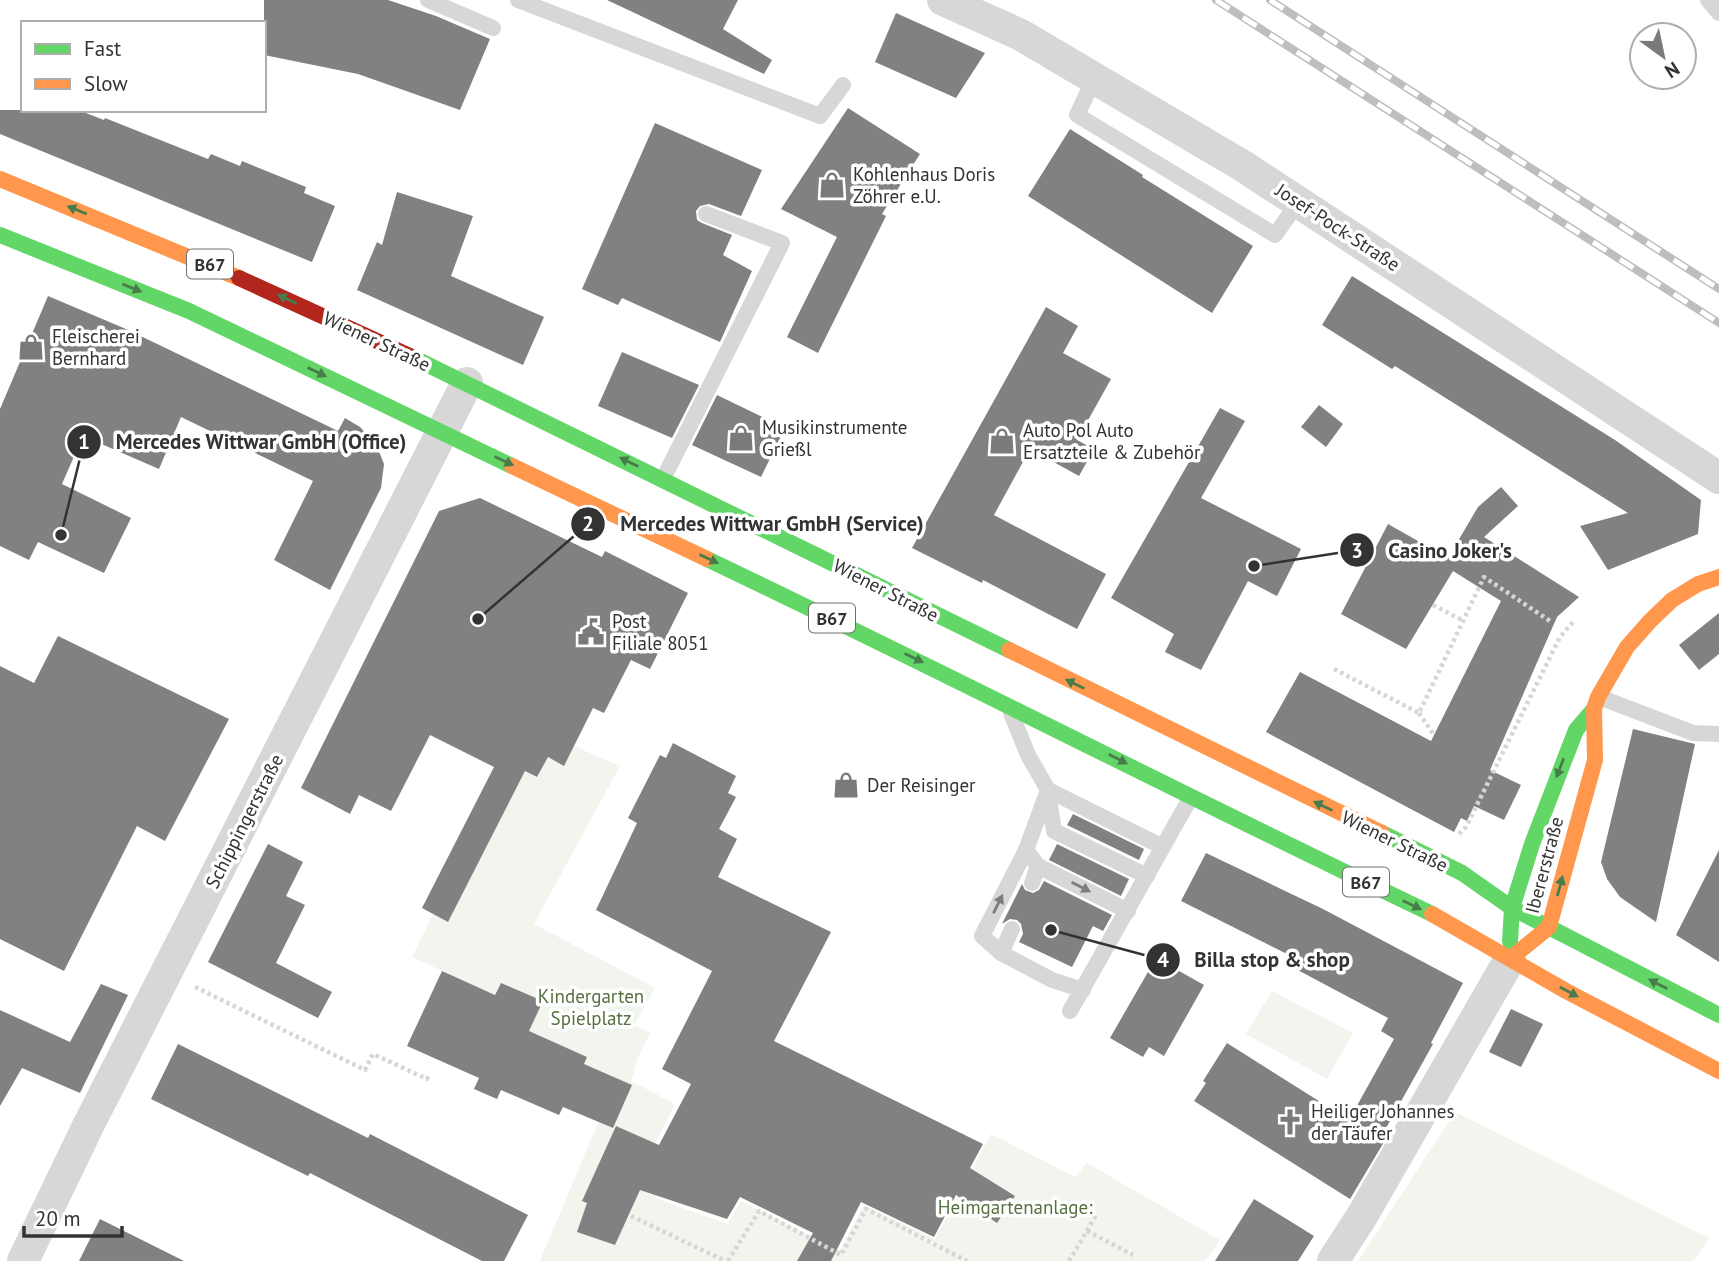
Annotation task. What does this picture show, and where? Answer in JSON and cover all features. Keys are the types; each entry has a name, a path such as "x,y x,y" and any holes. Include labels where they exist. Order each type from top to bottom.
{"main road":[{"name":"Wiener Straße","path":"0,178 218,268 467,383 1047,671 1462,873 1512,908 1719,1015"},
{"name":"B67","path":"0,235 189,311 781,593 1191,796 1218,812 1425,911 1719,1071"},
{"name":"Ibererstraße","path":"1510,959 1512,908 1537,832 1576,730 1596,703 1627,647 1650,621 1672,600 1698,584 1719,577"},
{"name":"Ibererstraße","path":"1510,959 1549,927 1595,760 1596,703"}],"street":[{"name":"Josef-Pock-Straße","path":"943,0 1021,35 1243,166 1719,478"},
{"name":"Schippingerstraße","path":"23,1261 467,383"},
{"path":"1333,1261 1362,1216 1510,959"}],"lane":[{"path":"428,0 493,28"},
{"path":"518,0 820,116 843,85"},
{"path":"1708,0 1719,13"},
{"path":"1094,79 1077,115 1275,235 1298,201"},
{"path":"663,479 782,243 706,214"},
{"path":"1596,703 1693,733 1719,734"},
{"path":"1007,704 1028,755 1048,790 1054,831 1147,876"},
{"path":"1048,790 1163,847"},
{"path":"1048,790 1026,850 982,936 1001,953 1052,980 1083,990"},
{"path":"1070,1011 1191,796"},
{"path":"1026,850 1038,866 1128,911"},
{"path":"1032,883 1038,866"},
{"path":"1001,953 1012,929"}],"path":[{"path":"1419,713 1484,578 1550,621"},
{"path":"1433,605 1464,621"},
{"path":"1466,827 1560,637 1573,622"},
{"path":"1334,669 1419,713 1434,735"},
{"path":"192,985 365,1070 373,1054 426,1079 429,1074"},
{"path":"631,1216 727,1261 758,1211 841,1255 866,1209 967,1261"},
{"path":"1069,1261 1096,1215"},
{"path":"1087,1231 1133,1255"}],"green space":[{"path":"574,746 620,766 534,924 655,988 634,1025 650,1033 638,1057 631,1081 675,1104 652,1150 673,1156 655,1198 727,1224 741,1201 840,1250 864,1205 935,1239 991,1134 1075,1177 1087,1163 1220,1240 1205,1261 540,1261 611,1092 577,1079 586,1057 529,1031 542,1001 501,983 495,995 412,957 433,914 448,921 525,771 537,778 548,757 564,765"},
{"path":"1272,991 1353,1033 1327,1079 1246,1034"},
{"path":"1455,1112 1709,1238 1694,1261 1358,1261"}],"building":[{"path":"264,0 388,0 436,16 490,39 460,110 358,74 266,55"},
{"path":"607,0 738,0 723,29 772,60 764,74"},
{"path":"896,13 985,53 956,98 875,62"},
{"path":"848,108 920,154 882,214 886,216 818,353 787,337 837,237 781,209"},
{"path":"0,110 83,112 208,159 211,154 240,166 242,161 306,187 304,193 335,206 312,262 0,134"},
{"path":"655,123 762,170 741,216 709,204 700,206 696,211 697,220 732,235 723,255 752,271 720,342 622,298 618,305 582,289"},
{"path":"1070,129 1253,246 1212,313 1028,196"},
{"path":"397,192 473,216 451,276 544,317 523,365 357,290 377,242 382,245"},
{"path":"1352,276 1615,440 1701,500 1698,534 1608,570 1580,526 1628,513 1395,366 1392,369 1322,325"},
{"path":"48,296 126,329 338,431 345,418 360,427 376,444 384,464 381,488 330,590 274,560 313,481 181,417 159,469 83,436 62,484 131,518 104,573 38,542 29,560 0,546 0,409"},
{"name":"Auto Pol Auto Ersatzteile & Zubehör","path":"1046,307 1078,326 1063,353 1111,379 1077,440 1094,449 1079,476 1030,449 994,515 1106,574 1077,629 983,580 982,583 912,548"},
{"path":"622,352 699,385 672,438 598,406"},
{"name":"Musikinstrumente Grießl","path":"717,395 785,428 761,477 692,445"},
{"path":"1319,405 1343,424 1326,447 1301,427"},
{"path":"1220,408 1245,421 1201,498 1301,549 1277,596 1248,581 1201,670 1165,652 1174,634 1111,598"},
{"path":"1501,487 1518,506 1484,537 1579,597 1557,617 1490,770 1521,785 1504,820 1474,806 1467,821 1461,818 1454,832 1266,732 1300,672 1431,741 1501,601 1453,571 1406,649 1341,614 1388,524 1448,558 1478,507"},
{"path":"480,498 602,557 605,551 688,593 650,669 631,660 604,713 593,708 564,766 548,757 537,777 525,771 448,922 422,908 494,767 430,735 391,811 359,795 350,814 301,788 439,511"},
{"path":"1719,613 1719,654 1699,670 1679,645"},
{"path":"58,636 229,719 165,841 137,826 64,971 0,939 0,666 34,683"},
{"path":"1633,729 1695,744 1656,922 1620,897 1607,879 1601,862"},
{"path":"673,743 736,776 728,793 736,797 719,829 737,839 718,877 831,932 774,1041 983,1144 970,1168 1015,1196 997,1223 956,1195 934,1237 861,1202 831,1261 797,1261 813,1233 740,1197 727,1219 640,1190 615,1245 577,1232 587,1203 582,1201 616,1126 659,1145 691,1084 662,1069 712,971 596,910 637,823 628,818 660,755 666,758"},
{"path":"1073,814 1144,849 1139,860 1067,825"},
{"path":"268,844 303,862 286,896 305,905 276,963 332,992 318,1018 208,962"},
{"path":"1057,844 1129,879 1121,896 1049,860"},
{"path":"1719,850 1719,962 1676,935"},
{"path":"1206,853 1323,909 1463,983 1431,1043 1433,1044 1380,1139 1384,1142 1350,1199 1194,1101 1227,1043 1349,1120 1394,1039 1381,1031 1388,1018 1292,967 1297,959 1181,901"},
{"path":"1044,881 1112,915 1103,931 1093,926 1072,967 1019,942 1023,934 1021,924 1017,920 1010,919 1002,924 1022,884 1025,890 1033,893 1039,890"},
{"path":"1156,958 1204,985 1164,1056 1149,1047 1143,1057 1110,1038"},
{"path":"442,971 495,995 501,983 543,1001 529,1031 587,1057 584,1064 632,1085 613,1128 563,1107 559,1115 501,1090 497,1099 474,1089 479,1078 407,1046"},
{"path":"101,984 128,995 80,1093 22,1068 0,1106 0,1010 70,1042"},
{"path":"1511,1009 1543,1024 1521,1067 1489,1052"},
{"path":"178,1044 368,1138 370,1134 528,1215 504,1261 482,1261 310,1173 308,1176 151,1099"},
{"path":"1254,1199 1314,1236 1298,1261 1215,1261"},
{"path":"100,1219 184,1261 79,1261"}],"railway":[{"path":"1216,0 1719,323"},
{"path":"1270,0 1719,289"}],"traffic: fast":[{"path":"0,235 189,311 512,466"},
{"path":"412,357 1009,650"},
{"path":"707,559 1432,914"},
{"path":"1510,941 1512,908 1532,844 1576,730 1594,709"},
{"path":"1382,833 1462,873 1512,908 1719,1015"}],"traffic: slow":[{"path":"0,179 239,278"},
{"path":"512,466 707,559"},
{"path":"1510,959 1549,927 1595,760 1594,709 1598,697 1627,647 1650,621 1672,600 1698,584 1719,577"},
{"path":"1009,650 1382,833"},
{"path":"1432,914 1566,991 1719,1071"}],"traffic: jam":[{"path":"239,278 412,357"}],"place":[{"name":"Kohlenhaus Doris Zöhrer e.U.","path":"832,185"},
{"name":"Fleischerei Bernhard","path":"31,347"},
{"name":"Musikinstrumente Grießl","path":"741,438"},
{"name":"Auto Pol Auto Ersatzteile & Zubehör","path":"1002,441"},
{"name":"Mercedes Wittwar GmbH (Office)","path":"61,535"},
{"name":"Casino Joker's","path":"1254,566"},
{"name":"Mercedes Wittwar GmbH (Service)","path":"478,619"},
{"name":"Post Filiale 8051","path":"591,632"},
{"name":"Der Reisinger","path":"846,785"},
{"name":"Billa stop & shop","path":"1051,930"},
{"name":"Heiliger Johannes der Täufer","path":"1290,1122"}],"park label":[{"name":"Kindergarten Spielplatz","path":"591,1007"},
{"name":"Heimgartenanlage:","path":"1015,1207"}]}
